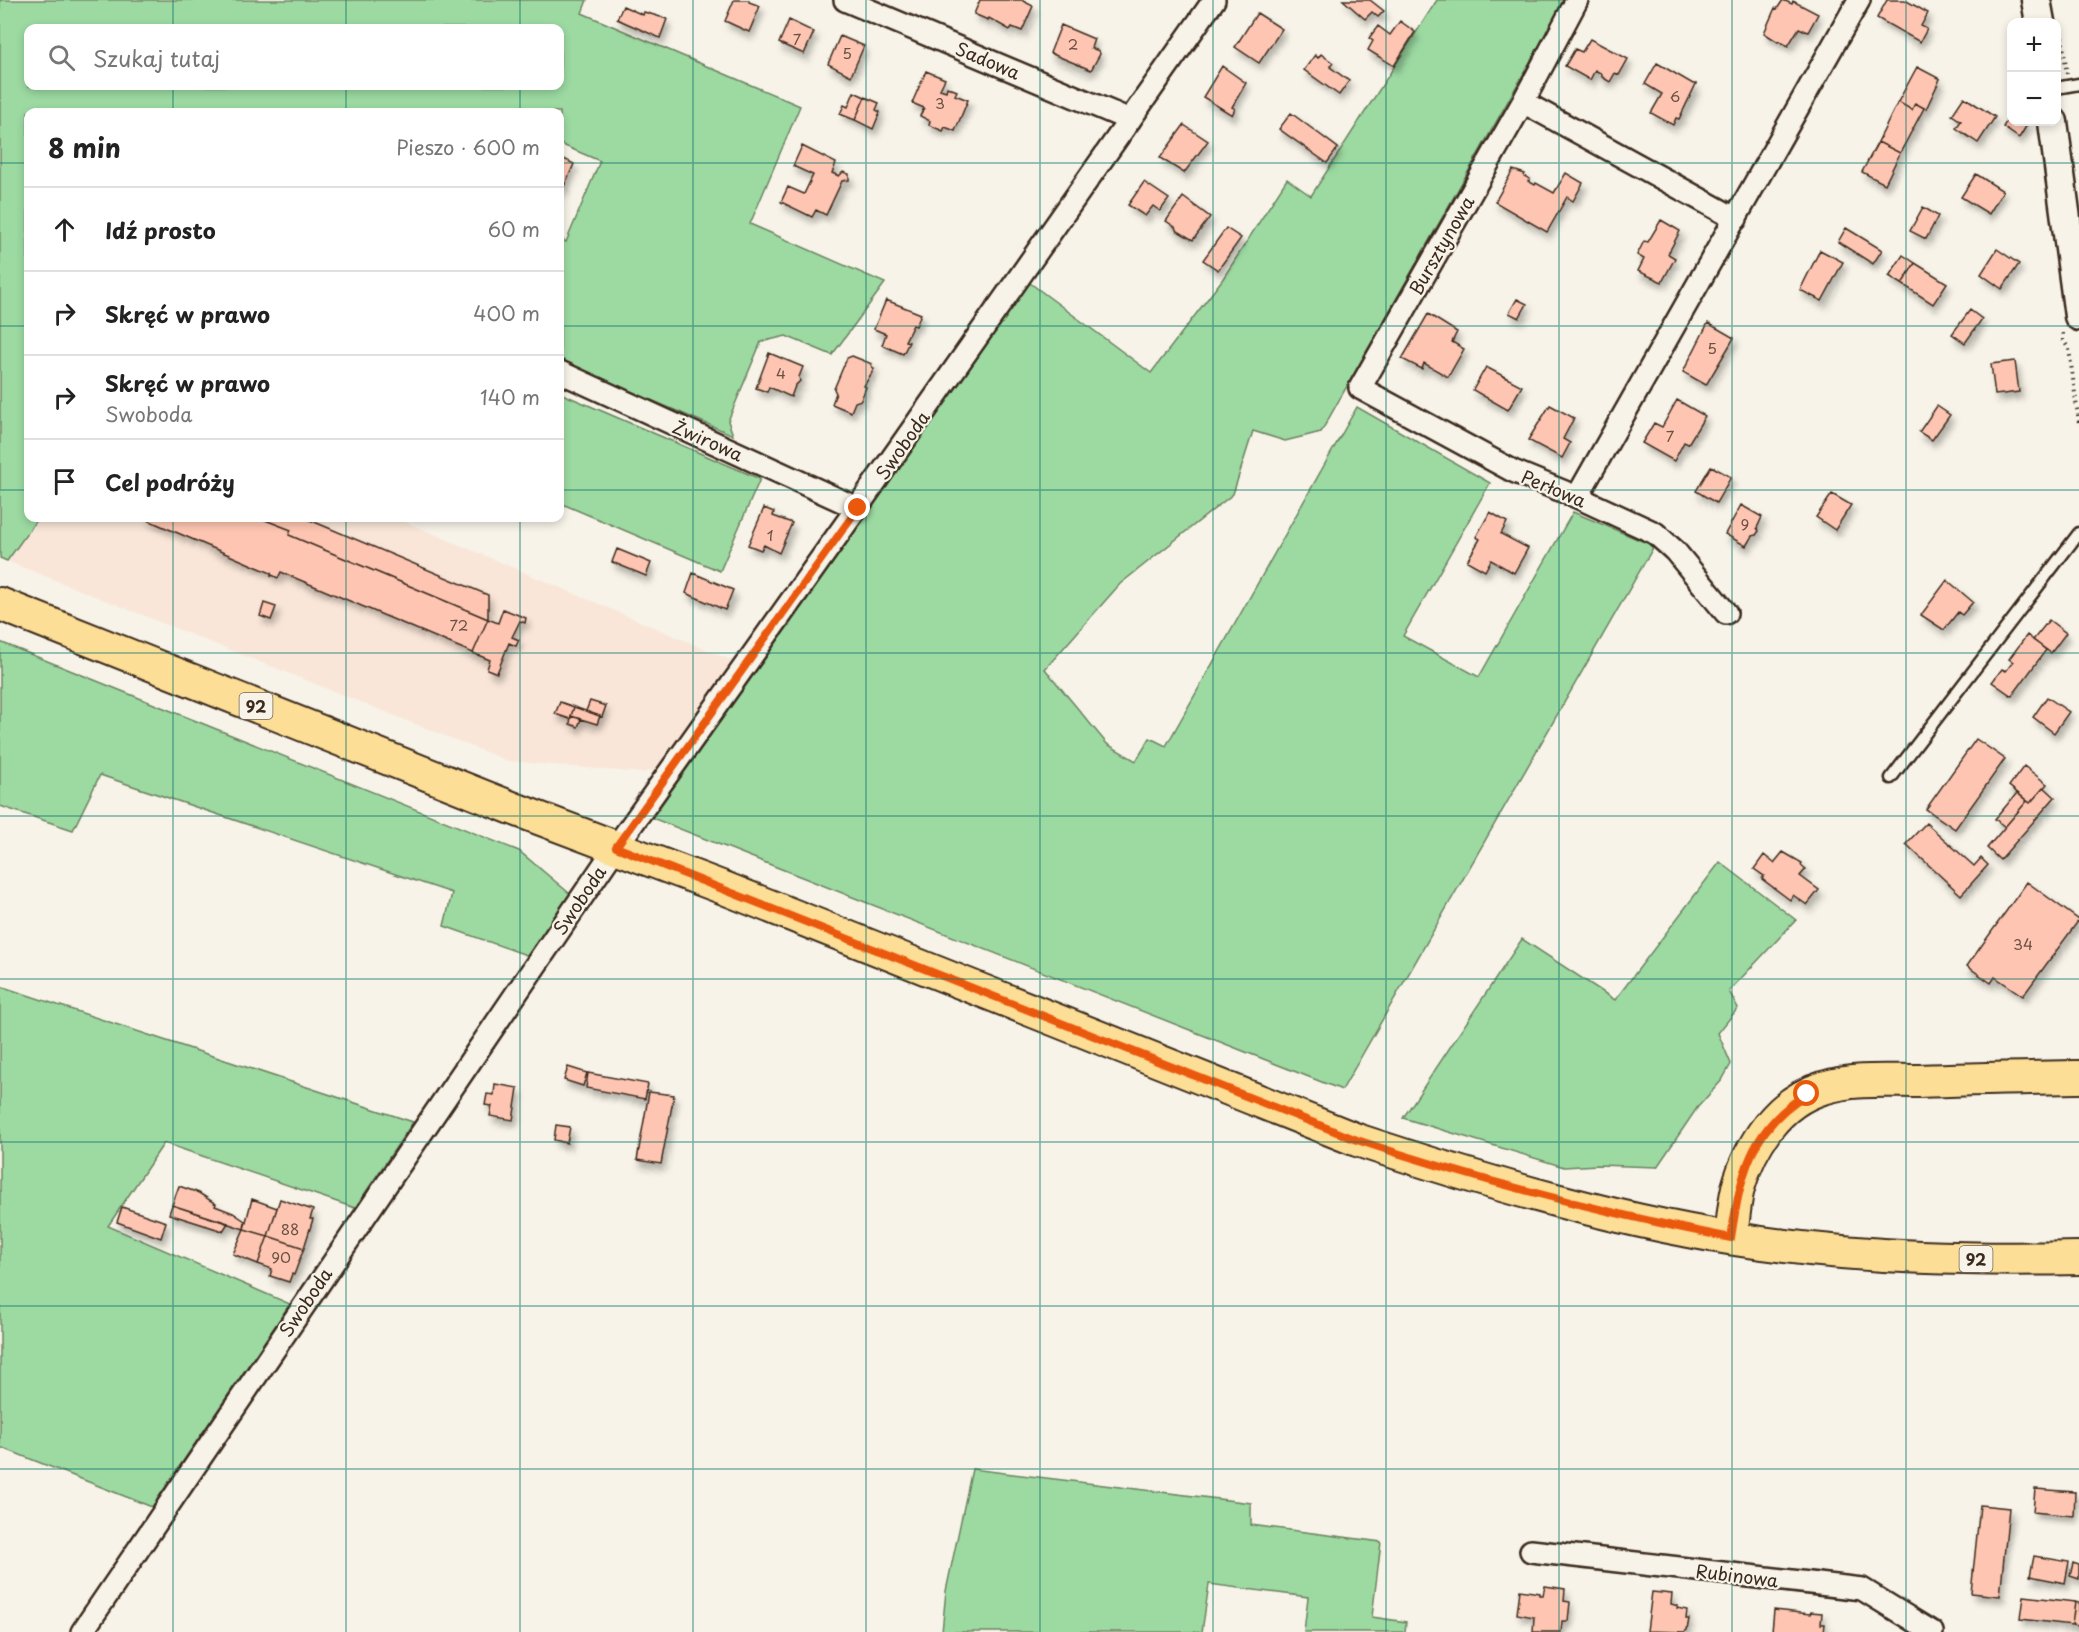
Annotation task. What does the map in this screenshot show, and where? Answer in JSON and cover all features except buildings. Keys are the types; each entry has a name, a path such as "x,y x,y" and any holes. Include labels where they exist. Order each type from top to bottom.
{"main road":[{"path":"2036,0 2039,18"},
{"path":"2054,126 2079,316"},
{"name":"92","path":"0,604 1357,1140 1463,1174 1648,1222 1731,1238 1803,1248 1896,1256 1971,1259 2079,1258"},
{"path":"1731,1238 1738,1189 1754,1149 1766,1128 1793,1102 1807,1094 1833,1086 1868,1082 2079,1077"}],"street":[{"name":"Sadowa","path":"845,0 1130,120"},
{"name":"Swoboda","path":"82,1632 616,847 858,508 1214,0"},
{"name":"Bursztynowa","path":"1360,388 1523,102 1577,0"},
{"path":"1577,497 1859,0"},
{"path":"1523,102 1736,219"},
{"name":"Żwirowa","path":"564,374 858,508"},
{"name":"Perłowa","path":"1360,388 1513,471 1655,532 1675,551 1725,613"},
{"name":"Rubinowa","path":"1531,1551 1862,1589 1932,1632"}],"lane":[{"path":"2061,87 2079,84"},
{"path":"1891,778 2079,533"}],"path":[{"path":"2069,349 2079,423"}],"shaded area":[{"path":"35,522 405,522 738,663 665,767 642,773 508,761 7,561"}],"green space":[{"path":"0,0 587,0 582,13 800,106 750,224 885,283 832,355 786,336 761,342 728,421 733,435 564,363 564,241 566,242 600,161 564,146 564,108 24,108 24,522 35,522 7,561 0,558"},
{"path":"1437,0 1565,0 1321,432 1285,441 1253,431 1233,494 1120,584 1045,669 1107,744 1136,761 1150,738 1166,746 1357,407 1490,483 1403,636 1479,677 1573,512 1654,546 1342,1090 652,818 1030,283 1151,373 1222,280 1287,179 1311,196"},
{"path":"564,395 760,479 720,571 564,505"},
{"path":"0,642 519,851 575,898 532,957 444,926 452,893 100,775 73,830 0,806"},
{"path":"1720,862 1796,920 1729,991 1738,1008 1718,1033 1731,1064 1722,1080 1697,1108 1657,1167 1597,1165 1564,1167 1403,1118 1522,939 1615,1000"},
{"path":"0,986 413,1122 355,1208 164,1143 108,1226 290,1304 152,1507 0,1447"},
{"path":"972,1469 1251,1503 1251,1525 1381,1542 1372,1617 1406,1622 1405,1632 1304,1632 1308,1597 1209,1584 1202,1632 942,1632 946,1591"}],"route":[{"path":"858,508 616,847 1357,1140 1541,1196 1648,1222 1731,1238 1738,1189 1754,1149 1766,1128 1793,1102 1807,1094"}]}
